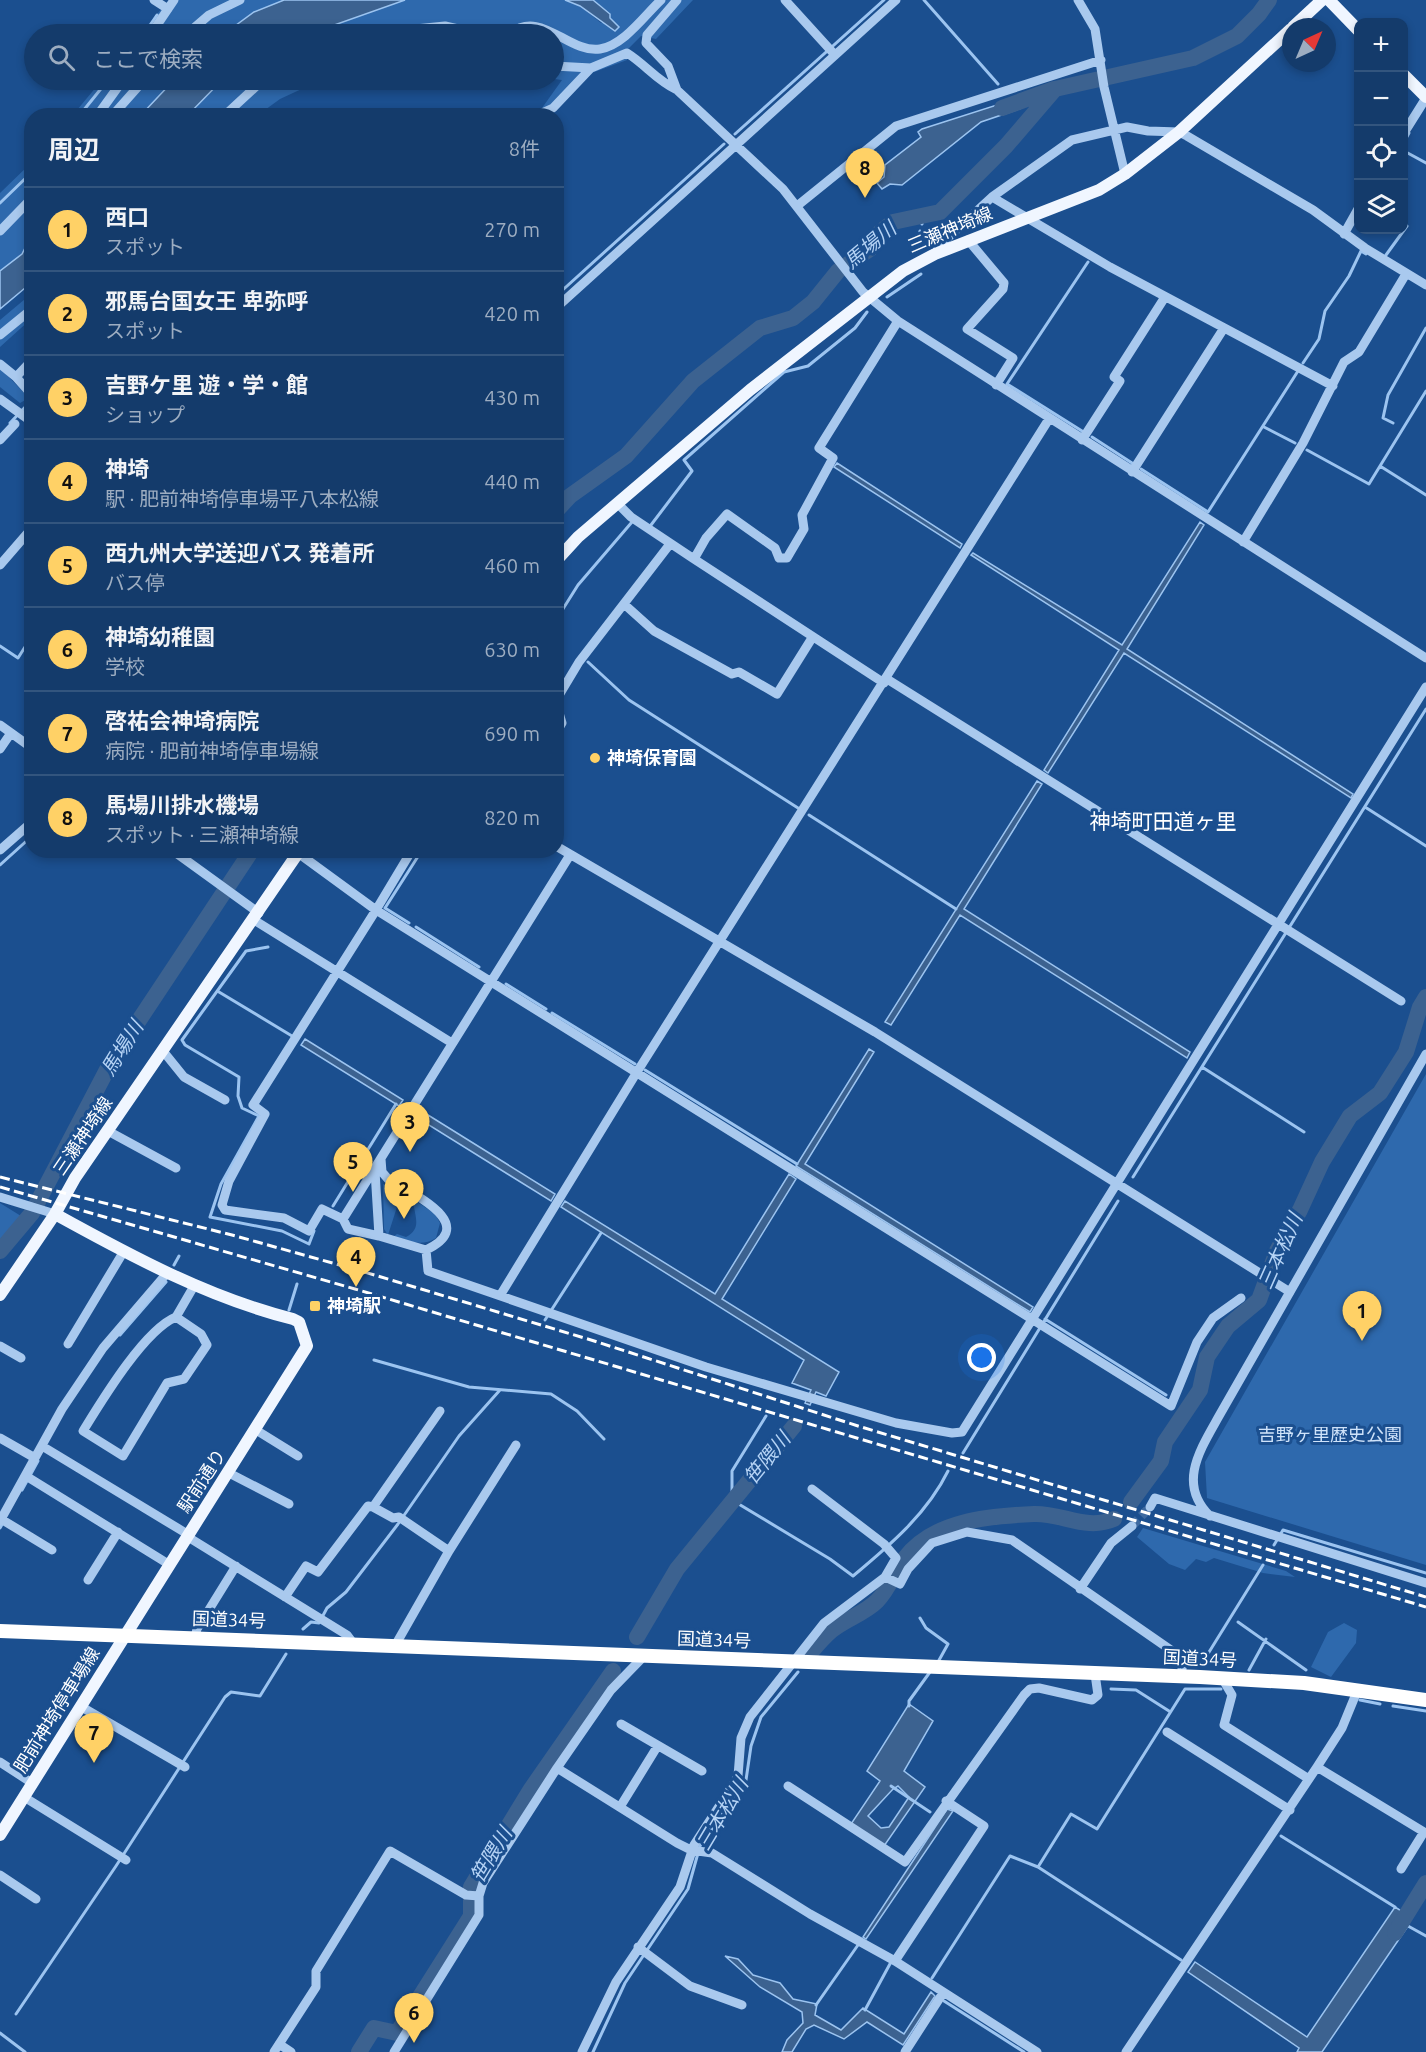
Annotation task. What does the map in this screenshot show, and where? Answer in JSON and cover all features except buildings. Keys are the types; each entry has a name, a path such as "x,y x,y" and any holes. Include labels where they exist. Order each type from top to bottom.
{"highway":[{"name":"国道34号","path":"0,1631 353,1642 1182,1676 1358,1689 1426,1700"}],"main road":[{"name":"三瀬神埼線","path":"1303,18 1322,0"},
{"path":"1329,0 1354,25"},
{"name":"三瀬神埼線","path":"564,552 578,537 750,390 903,271 968,240 1099,190 1125,174 1179,132 1282,37"},
{"path":"1408,79 1426,98"},
{"name":"三瀬神埼線","path":"0,1295 49,1212 108,1131 295,858"},
{"path":"49,1212 194,1286"},
{"name":"駅前通り","path":"125,1634 229,1473 307,1346 299,1322 294,1319 250,1308 194,1286"},
{"name":"肥前神埼停車場線","path":"0,1835 125,1634"}],"street":[{"path":"154,0 168,9"},
{"path":"158,24 174,0"},
{"path":"199,24 209,15 240,0"},
{"path":"564,39 579,47 600,49 618,42 661,0"},
{"path":"677,0 647,35 646,43 668,66 677,90"},
{"path":"785,0 835,55"},
{"path":"564,301 896,0"},
{"path":"1078,0 1095,29 1113,131 1125,174"},
{"path":"553,108 591,68 627,53 659,81 677,90 783,189 852,278 898,321 1426,658"},
{"path":"797,206 896,126 1101,60"},
{"path":"564,67 591,68"},
{"path":"103,108 116,90"},
{"path":"119,108 135,90"},
{"path":"233,108 252,90"},
{"path":"1408,127 1426,98"},
{"path":"935,254 941,244 992,197 1072,140 1103,130 1113,131 1127,126 1148,131 1179,132 1313,210 1344,234 1426,285"},
{"path":"992,197 1110,267 1333,386"},
{"path":"0,231 24,206"},
{"path":"1344,234 1354,217"},
{"path":"968,240 1004,283 1003,289 967,328 1013,358 996,385"},
{"path":"1243,542 1303,443 1344,362 1359,352 1406,274"},
{"path":"1082,440 1120,381 1114,377 1165,297"},
{"path":"0,335 24,316"},
{"path":"694,559 706,538 727,514 775,548 779,558 787,558 804,530 802,515 833,458 819,448 898,321"},
{"path":"1132,472 1224,328"},
{"path":"0,364 24,386"},
{"path":"16,376 24,368"},
{"path":"0,399 24,416"},
{"path":"501,1294 637,1072 886,681 1049,419"},
{"path":"0,440 15,424"},
{"path":"618,504 631,518 812,638 886,681 1284,930 1401,1000"},
{"path":"2,559 24,536"},
{"path":"564,687 579,662 670,544"},
{"path":"624,604 654,631 732,675 739,672 777,694 812,638"},
{"path":"426,1250 428,1271 501,1294 706,1367 811,1396 896,1423 952,1433 962,1432 1038,1323 1116,1183 1284,930 1426,687"},
{"path":"0,725 24,743"},
{"path":"0,749 11,734"},
{"path":"0,850 24,829"},
{"path":"564,851 875,1032 1116,1183 1258,1268 1290,1292"},
{"path":"344,1219 570,855"},
{"path":"183,858 234,895 256,916 337,972 452,1043"},
{"path":"307,858 376,910 1171,1406 1197,1342 1213,1318 1241,1298"},
{"path":"381,1159 382,1172 388,1179 438,1210 447,1222 447,1232 438,1245 426,1250 348,1229 344,1219 322,1209 309,1231 284,1218 225,1210 222,1205 229,1181 265,1114 253,1105 407,858"},
{"path":"163,1051 183,1077 225,1100"},
{"path":"1210,1516 1198,1504 1193,1467 1218,1416 1426,1054"},
{"path":"108,1131 176,1168"},
{"path":"375,1171 379,1236"},
{"path":"0,1197 49,1212"},
{"path":"68,1344 124,1251"},
{"path":"52,1550 3,1521 29,1477 35,1458 46,1448 62,1409 104,1348 168,1272"},
{"path":"176,1317 201,1335 207,1345 184,1379 167,1383 123,1456 83,1431 110,1388 152,1335 176,1317 194,1286"},
{"path":"0,1346 21,1358"},
{"path":"373,1507 440,1411"},
{"path":"256,1430 298,1456"},
{"path":"0,1437 35,1458"},
{"path":"396,1644 449,1551 516,1445"},
{"path":"46,1448 347,1635 353,1642"},
{"path":"229,1473 289,1504"},
{"path":"29,1477 170,1564"},
{"path":"582,2052 616,1982 680,1887 692,1850 738,1776 741,1738 750,1717 824,1623 885,1577 896,1558 887,1547 812,1489"},
{"path":"1150,1507 1155,1498 1426,1583"},
{"path":"285,1597 306,1566 318,1572 368,1506 393,1518 401,1519 449,1551"},
{"path":"1080,1589 1111,1543 1132,1526"},
{"path":"88,1580 118,1532"},
{"path":"885,1577 900,1584 908,1569 932,1543 968,1532 1012,1540 1178,1655 1182,1663 1182,1676"},
{"path":"195,1637 197,1629 236,1566"},
{"path":"394,2052 479,1915 478,1896 483,1883 556,1768 611,1690 645,1655"},
{"path":"788,1786 905,1862 946,1801 1030,1689 1039,1688 1092,1700 1098,1695 1095,1674"},
{"path":"1222,1678 1232,1695 1224,1725 1309,1779"},
{"path":"1126,2052 1290,1810 1342,1728 1358,1689"},
{"path":"80,1706 180,1764"},
{"path":"621,1724 657,1747 702,1771"},
{"path":"1167,1732 1290,1810"},
{"path":"620,1807 657,1747"},
{"path":"0,1762 32,1783"},
{"path":"1317,1767 1424,1832 1401,1869"},
{"path":"556,1768 692,1850 712,1853 810,1914 896,1961 1037,2052"},
{"path":"24,1797 122,1857"},
{"path":"896,1961 984,1826 946,1801"},
{"path":"291,2052 276,2048 316,1987 316,1971 390,1851 466,1895 478,1896"},
{"path":"0,1875 36,1899"},
{"path":"638,1947 690,1986 742,2005"},
{"path":"905,2052 943,1993"}],"green space":[{"path":"169,0 284,0 254,12 238,24 149,24"},
{"path":"405,0 565,0 580,6 601,23 610,18 610,13 593,0 693,0 656,39 641,36 626,51 627,60 589,74 556,108 542,108 555,90 564,90 564,24 337,24"},
{"path":"94,90 165,90 148,108 79,108"},
{"path":"213,90 299,90 268,108 196,108"},
{"path":"24,170 24,250 0,271 0,193"},
{"path":"24,300 24,325 0,347 0,320"},
{"path":"0,368 24,393 24,401 20,403 0,387"},
{"name":"吉野ヶ里歴史公園","path":"1426,1074 1426,1565 1207,1498 1205,1462"},
{"path":"383,1184 406,1195 406,1201 397,1207 388,1235 384,1229"},
{"path":"413,1199 435,1214 440,1223 436,1238 431,1241 415,1242 393,1237 397,1234 406,1237 414,1230 416,1221"},
{"path":"0,1203 21,1216 0,1241"},
{"path":"1143,1528 1286,1571 1295,1577 1263,1573 1214,1558 1206,1562 1196,1559 1185,1570 1169,1564 1137,1537"},
{"path":"1344,1623 1357,1630 1356,1643 1331,1677 1311,1667 1328,1632"}],"shaded area":[{"path":"284,0 405,0 337,24 238,24 254,12"},
{"path":"565,0 593,0 610,14 610,18 619,27 615,31 580,6"},
{"path":"165,90 212,90 195,108 148,108"},
{"path":"1022,97 1022,108 981,122 902,185 890,184 882,189 877,183 884,177 885,165 921,137 918,132 922,129"},
{"path":"24,250 24,289 0,309 0,271"},
{"path":"837,463 962,544 960,548 834,467"},
{"path":"1200,522 1204,525 1127,649 1353,794 1351,798 1124,653 1048,773 1044,770 1119,650 971,555 973,553 1122,645"},
{"path":"1037,781 1042,784 964,909 1190,1052 1187,1058 960,915 891,1025 885,1022"},
{"path":"305,1039 403,1100 399,1106 301,1045"},
{"path":"869,1049 874,1052 805,1164 1033,1307 1030,1312 796,1166"},
{"path":"428,1115 555,1194 551,1201 424,1122"},
{"path":"789,1174 796,1179 722,1299 839,1372 826,1396 816,1392 810,1405 805,1403 811,1390 792,1383 804,1360 561,1207 565,1201 715,1294"},
{"path":"909,1704 933,1721 904,1771 925,1787 884,1846 851,1824 880,1781 867,1771","holes":["898,1786 909,1797 889,1827 881,1828 868,1816"]},
{"path":"947,1809 953,1811 866,1939 863,1937"},
{"path":"1395,1907 1406,1914 1408,1926 1322,2052 1297,2052 1299,2048 1188,1972 1195,1962 1307,2037"},
{"path":"725,1956 738,1959 753,1975 780,1983 793,1999 817,2004 815,2015 841,2030 863,2008 904,2034 931,1992 935,1996 903,2045 867,2022 844,2039 814,2025 806,2029 792,2052 782,2052 787,2040 803,2023 802,2012 760,1987"}],"waterway":[{"path":"735,134 884,0"},
{"path":"924,0 998,84"},
{"name":"馬場川","path":"564,502 626,456 693,381 760,328 793,318 813,302 838,271 870,249 879,233 893,222 940,212 1006,146 1055,89 1193,58 1237,36 1259,14 1269,0"},
{"path":"151,24 157,15"},
{"path":"1002,108 1054,89"},
{"path":"85,108 100,90"},
{"path":"564,289 724,144"},
{"path":"1408,153 1426,163"},
{"path":"0,203 24,180"},
{"path":"922,224 923,216"},
{"path":"917,248 920,231"},
{"path":"1386,255 1401,234"},
{"path":"1303,363 1319,339 1325,311 1349,276 1361,251 1366,254"},
{"path":"1082,431 1007,384 1088,262"},
{"path":"887,297 921,274"},
{"path":"651,525 692,471 684,460 784,372 808,366 855,328 867,312"},
{"path":"1393,423 1383,418 1388,395 1426,328"},
{"path":"1141,469 1208,512 1298,371"},
{"path":"1307,450 1369,484 1426,391"},
{"path":"10,423 24,408"},
{"path":"1264,427 1295,443"},
{"path":"1092,437 1132,463"},
{"path":"1380,466 1426,495"},
{"path":"564,607 578,585 632,522"},
{"path":"0,646 18,658 24,649"},
{"path":"588,662 629,700 798,808"},
{"path":"1133,1177 1426,709"},
{"path":"1365,807 1426,846"},
{"path":"809,815 956,909"},
{"path":"0,865 24,843"},
{"name":"馬場川","path":"0,1251 32,1213 110,1064 247,858"},
{"path":"409,923 385,908 417,858"},
{"path":"416,927 479,967"},
{"path":"268,947 246,951 182,1040 185,1045 239,1077 238,1096 242,1108 259,1116 221,1184 210,1217 282,1231 309,1244 314,1231"},
{"path":"506,984 546,1009"},
{"path":"219,992 292,1036"},
{"name":"三本松川","path":"1131,1502 1161,1461 1165,1442 1200,1390 1207,1357 1228,1326 1259,1300 1277,1251 1300,1210 1322,1162 1350,1116 1380,1093 1406,1052 1420,1007 1426,997"},
{"path":"552,1013 635,1064"},
{"path":"1202,1067 1304,1132"},
{"path":"645,1070 797,1164"},
{"path":"333,1206 396,1104"},
{"path":"963,1453 1118,1201"},
{"path":"545,1320 601,1233"},
{"path":"174,1265 179,1256"},
{"path":"120,1335 166,1282"},
{"path":"289,1310 297,1284"},
{"path":"1045,1319 1166,1395"},
{"path":"374,1360 469,1387 551,1394 577,1411 604,1439"},
{"path":"303,1629 311,1622 319,1623 327,1608 346,1592 398,1524 459,1436 500,1390"},
{"path":"766,1416 732,1471 732,1500 830,1559 853,1576 893,1541 918,1515 948,1471"},
{"name":"笹隈川","path":"637,1637 677,1569 794,1426"},
{"path":"22,1490 38,1461"},
{"name":"三本松川","path":"812,1651 831,1631 877,1601 900,1564 916,1546 946,1528 999,1516 1034,1514 1094,1523 1114,1519"},
{"path":"0,1528 4,1521"},
{"path":"1274,1545 1283,1530 1426,1573"},
{"path":"1201,1665 1263,1565"},
{"path":"920,1618 926,1628 948,1644 938,1662"},
{"path":"1238,1622 1306,1670"},
{"path":"1249,1670 1266,1639"},
{"path":"16,2014 116,1866 225,1697 231,1692 260,1696 286,1654"},
{"name":"笹隈川","path":"359,2052 374,2028 397,2033 471,1916 471,1887 531,1789 613,1671"},
{"name":"三本松川","path":"593,2052 625,1983 688,1889 700,1846 746,1780 751,1746 761,1717 798,1672"},
{"path":"909,1706 909,1701 930,1672"},
{"path":"1111,1689 1136,1690 1169,1711"},
{"path":"932,1978 1010,1856 1038,1867 1071,1814 1097,1829 1185,1689 1221,1689"},
{"path":"1360,1700 1380,1704"},
{"path":"1393,1706 1426,1711"},
{"path":"891,1786 930,1812"},
{"path":"1281,1836 1395,1907"},
{"path":"1038,1867 1181,1960"},
{"path":"1395,1933 1426,1883"},
{"path":"1408,1926 1426,1936"},
{"path":"816,2005 858,1945"},
{"path":"865,2010 891,1962"},
{"path":"944,2001 1024,2052"},
{"path":"0,2033 25,2052"}],"tunnel":[{"path":"1132,1526 1150,1507"}],"railway":[{"path":"0,1177 232,1235 361,1271 591,1340 858,1426 1426,1597"},
{"path":"0,1187 355,1289 1426,1607"}],"place":[{"name":"馬場川排水機場","path":"865,198"},
{"name":"神埼保育園","path":"595,758"},
{"name":"吉野ケ里 遊・学・館","path":"410,1152"},
{"name":"西九州大学送迎バス 発着所","path":"353,1192"},
{"name":"邪馬台国女王 卑弥呼","path":"404,1219"},
{"name":"神埼","path":"356,1287"},
{"name":"神埼駅","path":"315,1306"},
{"name":"西口","path":"1362,1341"},
{"name":"啓祐会神埼病院","path":"94,1763"},
{"name":"神埼幼稚園","path":"414,2043"}],"district":[{"name":"神埼町田道ヶ里","path":"1163,822"}]}
